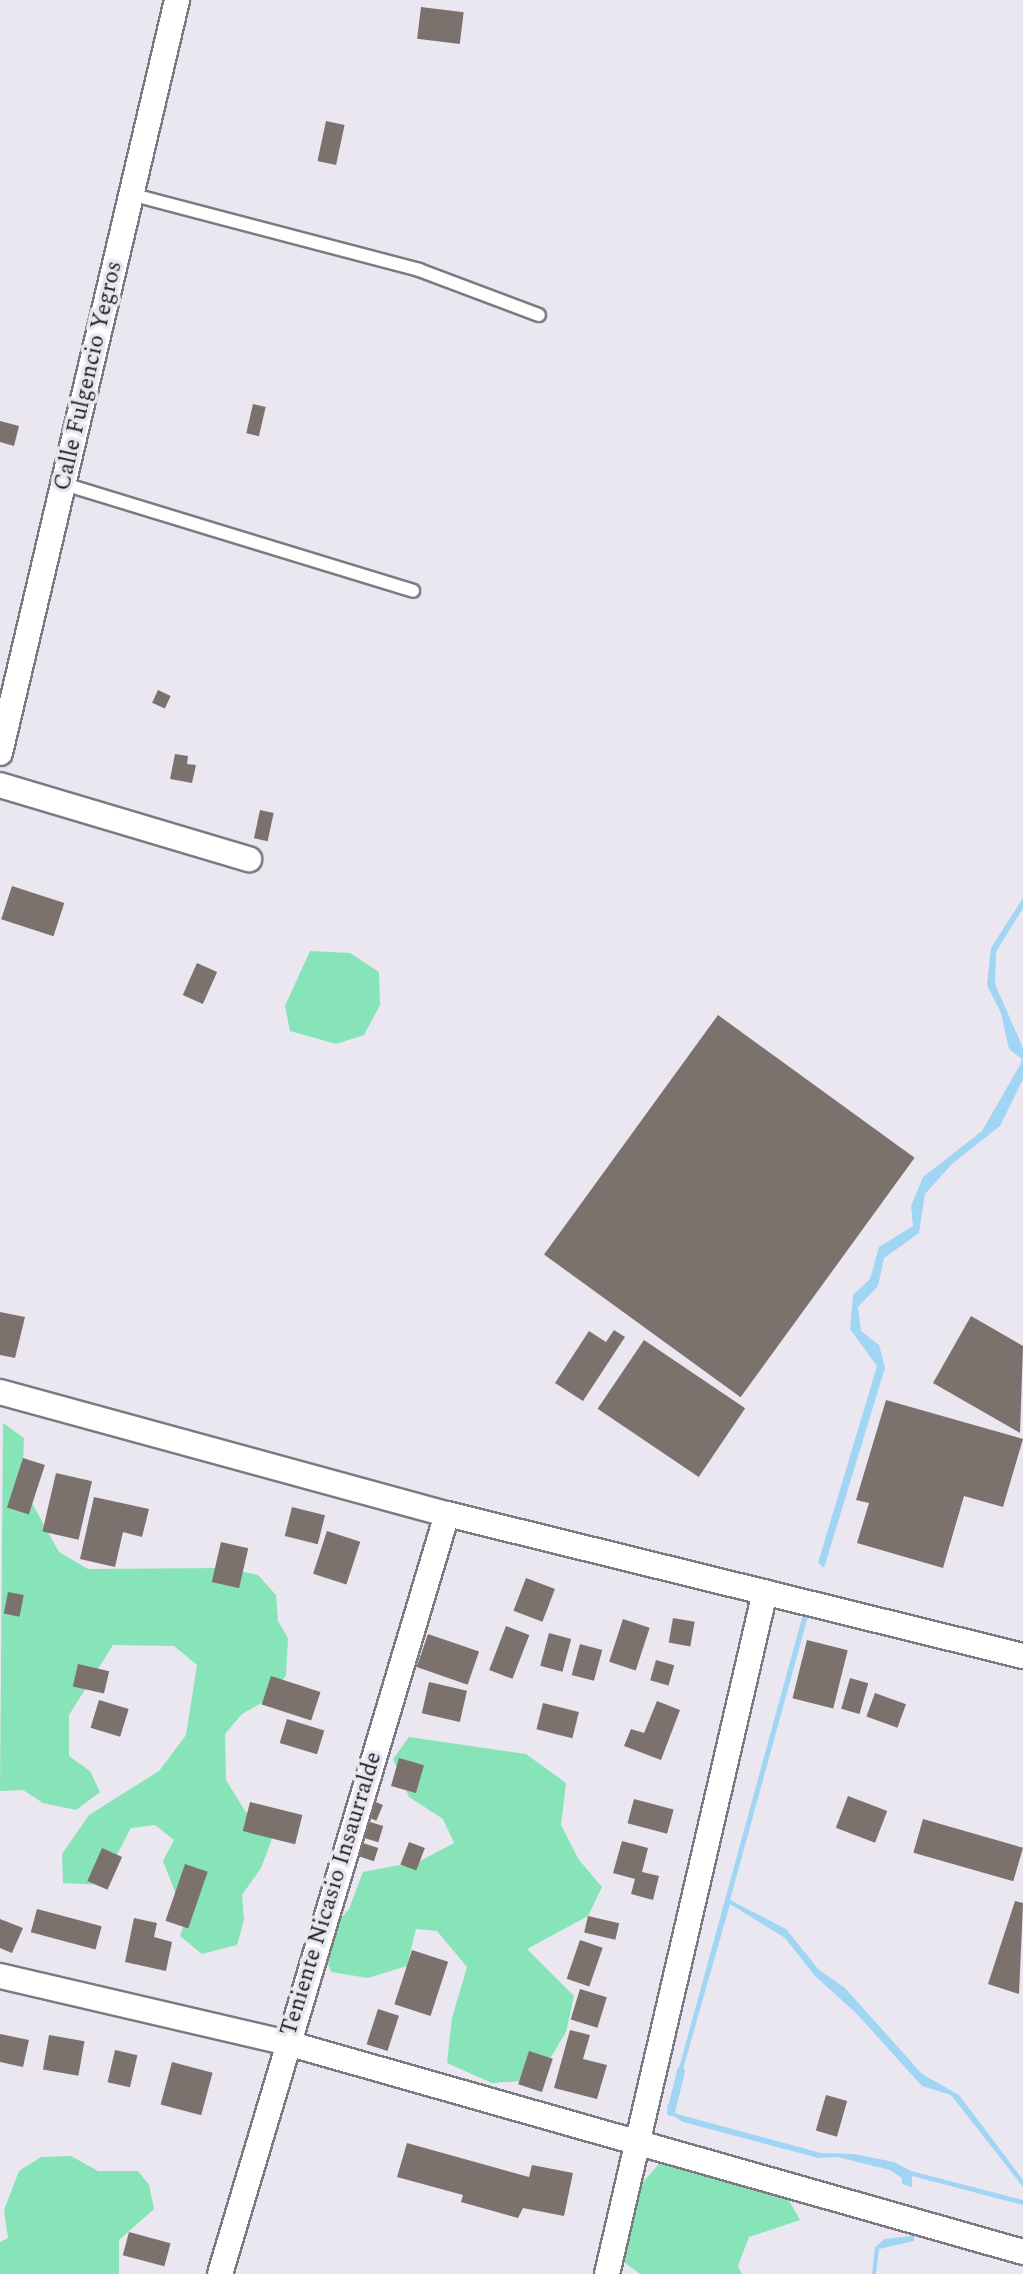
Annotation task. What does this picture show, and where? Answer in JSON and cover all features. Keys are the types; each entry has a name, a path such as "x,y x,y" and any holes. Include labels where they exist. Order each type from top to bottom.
{"street":[{"name":"Calle Fulgencio Yegros","path":"0,752 177,0"},
{"path":"0,785 249,859"},
{"path":"0,1392 447,1514 1023,1656"},
{"name":"Teniente Nicasio Insaurralde","path":"220,2274 447,1514"},
{"path":"607,2274 765,1592"},
{"path":"0,1976 287,2043 1023,2252"}],"lane":[{"path":"130,194 419,270 539,315"},
{"path":"64,484 413,591"}],"green space":[{"path":"310,951 350,953 379,972 380,1005 364,1035 336,1044 290,1031 285,1006"},
{"path":"3,1423 24,1438 22,1485 59,1552 88,1569 226,1568 258,1575 276,1595 278,1621 288,1638 286,1675 270,1698 242,1714 225,1734 226,1780 245,1811 273,1836 261,1868 242,1895 244,1920 237,1945 202,1954 180,1936 189,1910 176,1894 163,1861 174,1840 155,1825 131,1828 101,1885 63,1883 62,1854 89,1815 159,1771 186,1735 197,1665 174,1646 113,1645 69,1715 69,1756 90,1771 100,1792 76,1810 43,1803 23,1790 0,1791"},
{"path":"409,1737 526,1754 566,1783 561,1825 579,1860 602,1887 588,1916 527,1949 574,1996 566,2032 547,2064 521,2081 492,2083 447,2063 452,2018 467,1967 437,1931 416,1929 407,1966 368,1978 331,1972 321,1941 349,1909 363,1872 420,1861 454,1843 443,1819 409,1797 393,1759"},
{"path":"71,2156 98,2171 138,2171 149,2185 154,2209 119,2240 119,2274 0,2274 0,2242 8,2238 4,2210 19,2171 41,2157"},
{"path":"659,2164 707,2168 783,2190 800,2220 749,2237 738,2266 742,2274 640,2274 621,2260 638,2188"}],"water":[{"path":"1023,898 1023,908 996,952 995,984 1023,1048 1023,1079 1000,1126 952,1164 925,1194 919,1233 884,1258 878,1286 858,1307 861,1331 879,1345 885,1368 824,1568 818,1563 877,1366 850,1329 853,1295 870,1279 879,1247 913,1226 911,1206 923,1177 982,1131 1020,1065 1022,1059 1009,1049 1001,1013 987,985 991,948"},
{"path":"805,1607 810,1609 730,1900 786,1929 819,1970 845,1988 922,2074 959,2095 1023,2180 1023,2187 951,2095 922,2086 855,2012 815,1976 785,1938 730,1904 680,2080 676,2079"},
{"path":"666,2103 677,2114 821,2153 854,2154 894,2162 911,2171 1023,2200 1023,2205 912,2176 912,2187 902,2184 902,2178 890,2170 838,2157 818,2158 683,2122 670,2114"},
{"path":"915,2226 914,2241 879,2249 876,2274 872,2274 875,2247 885,2239 910,2236"}],"building":[{"path":"421,7 464,12 460,44 417,39"},
{"path":"326,121 345,125 336,165 317,161"},
{"path":"253,404 266,407 259,436 246,433"},
{"path":"0,421 19,426 14,446 0,442"},
{"path":"158,690 171,696 165,709 152,703"},
{"path":"175,754 188,756 187,764 196,765 192,783 170,779"},
{"path":"260,810 274,813 268,841 254,838"},
{"path":"12,886 64,903 53,936 1,919"},
{"path":"197,963 217,972 203,1004 183,995"},
{"path":"718,1015 915,1158 741,1397 544,1254"},
{"path":"0,1312 25,1317 15,1358 0,1355"},
{"path":"971,1316 1023,1346 1020,1433 933,1383"},
{"path":"614,1330 625,1337 583,1401 555,1383 589,1331 606,1342"},
{"path":"644,1340 745,1408 699,1477 598,1409"},
{"path":"886,1400 1023,1439 1003,1507 964,1496 943,1568 857,1543 869,1503 856,1500"},
{"path":"23,1458 45,1465 29,1515 7,1507"},
{"path":"56,1473 92,1481 79,1540 43,1531"},
{"path":"94,1497 149,1509 142,1537 123,1532 115,1567 80,1559"},
{"path":"292,1507 325,1515 318,1544 285,1536"},
{"path":"327,1531 360,1542 346,1585 313,1574"},
{"path":"221,1542 248,1548 239,1588 212,1582"},
{"path":"526,1578 555,1589 542,1622 513,1611"},
{"path":"8,1592 24,1595 20,1617 4,1614"},
{"path":"673,1618 695,1622 690,1646 669,1643"},
{"path":"623,1619 650,1628 636,1670 609,1662"},
{"path":"506,1626 529,1635 512,1679 489,1670"},
{"path":"549,1633 571,1639 562,1672 540,1666"},
{"path":"428,1634 479,1652 468,1685 417,1667"},
{"path":"807,1640 848,1650 833,1708 792,1698"},
{"path":"580,1644 602,1650 594,1681 572,1675"},
{"path":"656,1660 674,1665 668,1685 650,1680"},
{"path":"78,1664 109,1671 104,1694 73,1686"},
{"path":"271,1676 320,1692 311,1721 262,1705"},
{"path":"850,1678 868,1683 859,1714 841,1709"},
{"path":"429,1682 467,1691 460,1722 422,1713"},
{"path":"875,1693 906,1704 897,1728 866,1716"},
{"path":"99,1700 129,1709 120,1737 91,1728"},
{"path":"657,1701 680,1710 661,1760 624,1746 631,1729 644,1733"},
{"path":"543,1703 579,1712 572,1738 536,1729"},
{"path":"287,1719 324,1730 317,1754 280,1743"},
{"path":"399,1758 424,1765 416,1793 391,1786"},
{"path":"848,1796 887,1811 875,1843 836,1828"},
{"path":"634,1799 674,1810 667,1834 628,1823"},
{"path":"371,1800 383,1805 376,1821 364,1816"},
{"path":"250,1802 302,1815 295,1844 243,1831"},
{"path":"923,1819 1023,1848 1013,1881 913,1853"},
{"path":"367,1821 383,1826 378,1842 362,1837"},
{"path":"622,1841 648,1848 642,1872 659,1876 653,1900 631,1894 635,1879 613,1873"},
{"path":"409,1842 425,1848 416,1870 400,1864"},
{"path":"363,1843 378,1848 374,1861 359,1856"},
{"path":"102,1848 122,1857 107,1890 87,1881"},
{"path":"185,1864 208,1872 188,1929 165,1921"},
{"path":"1015,1901 1023,1903 1019,1994 988,1984"},
{"path":"37,1909 102,1926 96,1950 31,1932"},
{"path":"588,1916 619,1923 615,1940 584,1933"},
{"path":"134,1918 157,1923 154,1937 172,1942 166,1971 125,1962"},
{"path":"0,1919 23,1928 12,1953 0,1948"},
{"path":"580,1940 603,1948 589,1987 567,1979"},
{"path":"412,1950 448,1962 431,2016 394,2004"},
{"path":"580,1989 607,1997 597,2028 571,2020"},
{"path":"378,2009 399,2016 387,2051 367,2044"},
{"path":"570,2030 590,2035 583,2059 607,2065 597,2099 554,2088"},
{"path":"0,2034 29,2040 23,2067 0,2062"},
{"path":"49,2035 84,2041 78,2076 43,2069"},
{"path":"115,2050 137,2055 130,2087 108,2082"},
{"path":"529,2051 553,2059 542,2092 518,2084"},
{"path":"172,2062 213,2073 201,2115 161,2105"},
{"path":"826,2095 847,2101 837,2137 816,2131"},
{"path":"407,2143 529,2177 532,2165 573,2173 564,2216 523,2208 518,2218 461,2202 463,2195 397,2177"},
{"path":"129,2232 171,2243 164,2266 123,2255"}],"waterway":[{"path":"671,2112 681,2071"}]}
